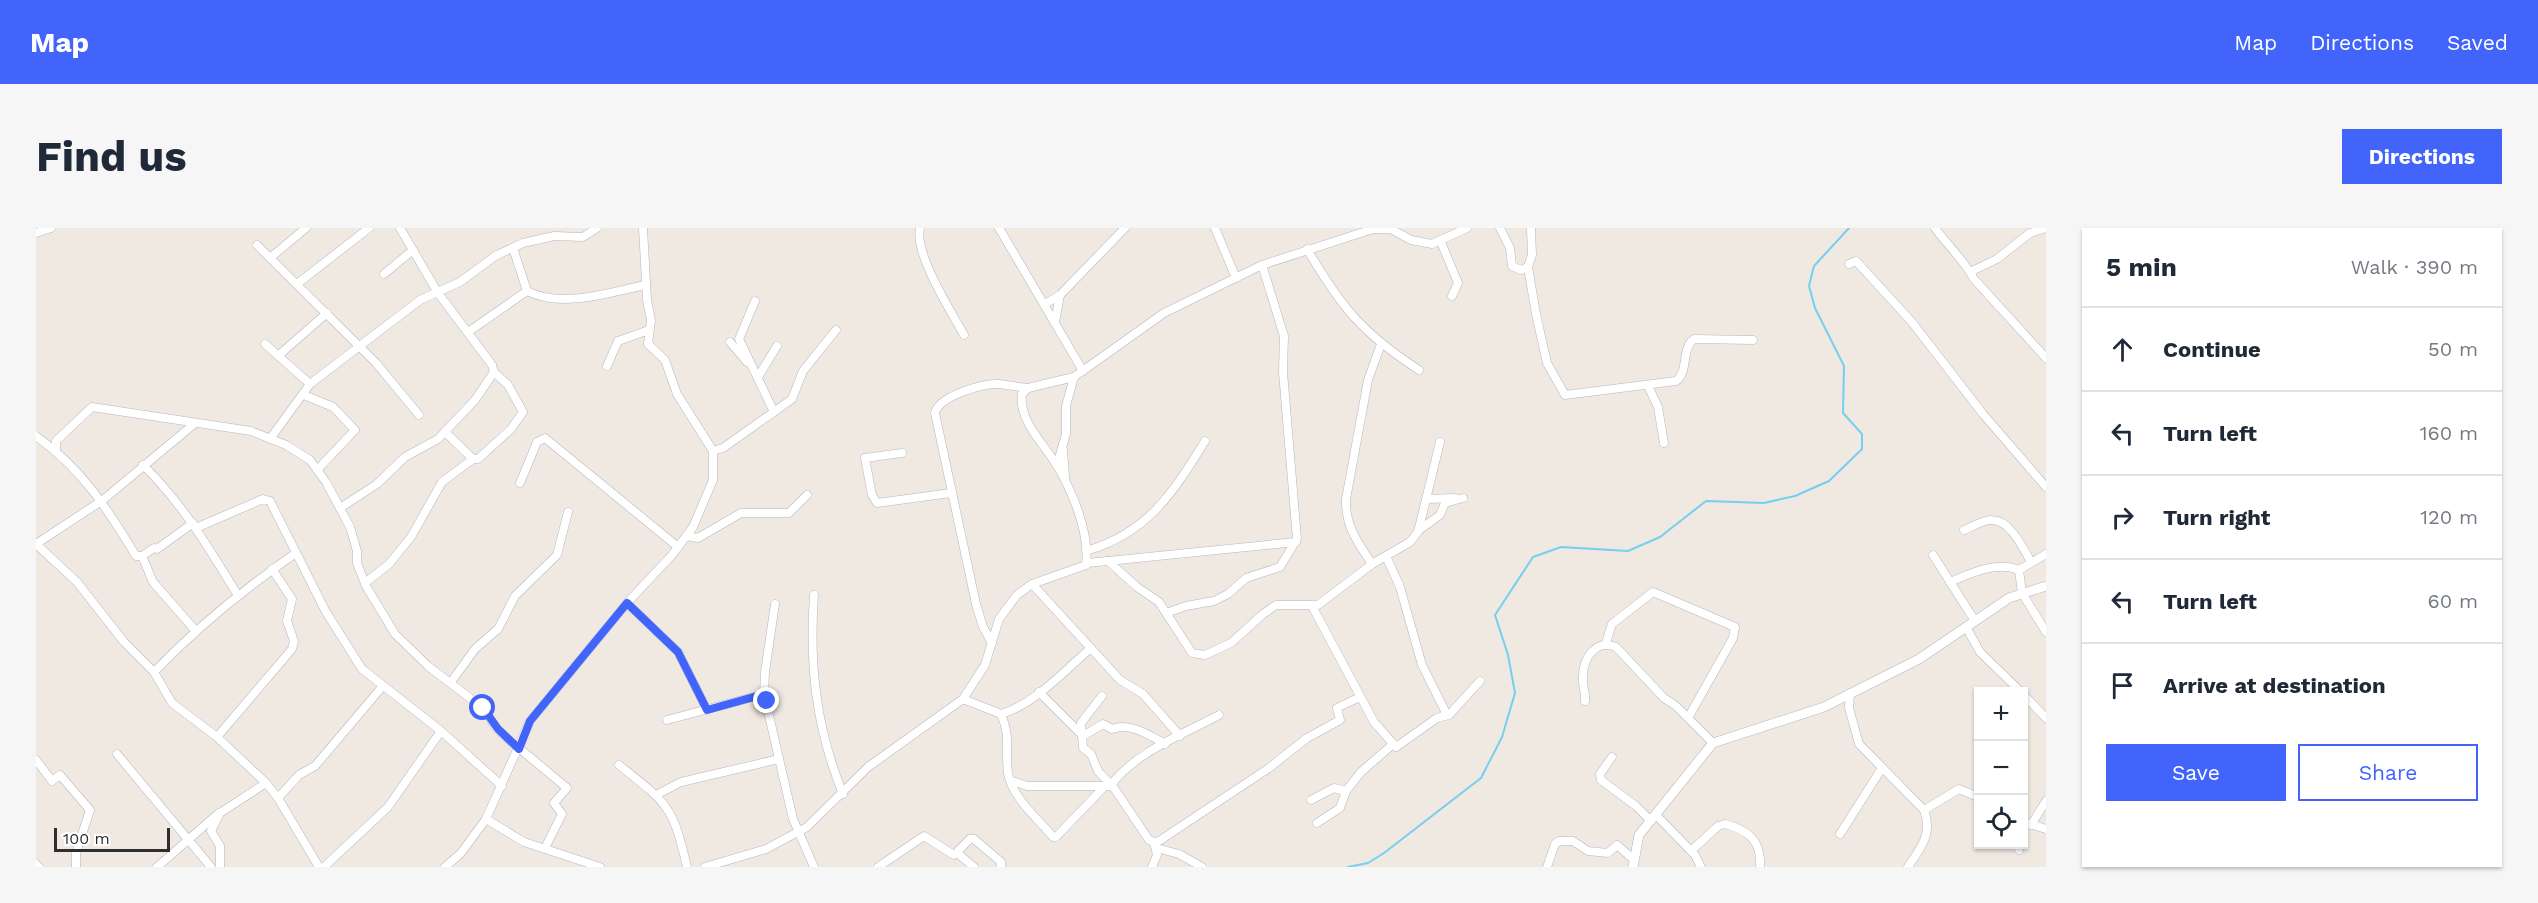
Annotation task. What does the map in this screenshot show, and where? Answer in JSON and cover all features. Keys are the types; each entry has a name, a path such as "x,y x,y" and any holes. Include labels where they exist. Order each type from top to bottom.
{"street":[{"path":"36,233 51,228"},
{"path":"270,258 306,228"},
{"path":"297,284 369,228"},
{"path":"365,583 389,564 411,537 442,482 473,459 478,459 511,429 523,412 508,385 494,372 492,365 438,293 400,228"},
{"path":"270,439 310,384 420,300 460,282 495,256 513,248 554,237 583,237 597,228"},
{"path":"446,867 461,853 486,819 530,721 627,603 678,547 686,536 713,480 713,451 676,394 665,360 648,344 651,320 646,285 644,228"},
{"path":"920,228 918,237 929,268 964,335"},
{"path":"999,228 1083,371"},
{"path":"1045,304 1060,295 1125,228"},
{"path":"1215,228 1236,278"},
{"path":"992,643 980,615 951,493 935,413 936,407 972,388 997,384 1028,388 1074,377 1164,313 1262,265 1307,249 1368,229 1402,231 1420,243 1441,242 1467,228"},
{"path":"1500,228 1510,248 1512,266 1521,270 1528,267"},
{"path":"1523,228 1533,228 1532,255 1528,267 1547,363 1565,395 1617,387 1648,386 1680,378 1689,343 1694,339 1753,340"},
{"path":"1935,228 1970,272 2046,358"},
{"path":"1970,272 1997,259 2030,233 2046,228"},
{"path":"1441,242 1458,283 1452,296"},
{"path":"257,245 360,346 419,416"},
{"path":"513,248 527,291 546,299 584,297 646,285"},
{"path":"1307,249 1345,309 1381,344 1419,370"},
{"path":"384,274 413,250"},
{"path":"1849,264 1856,261 1911,321 1983,414 2046,487"},
{"path":"1166,613 1186,606 1214,601 1228,594 1246,578 1280,567 1296,542 1283,372 1284,336 1262,265"},
{"path":"468,332 527,291"},
{"path":"1055,322 1060,295"},
{"path":"755,301 739,339 774,412"},
{"path":"279,355 327,313"},
{"path":"607,366 618,341 649,330"},
{"path":"713,451 723,448 792,399 803,371 836,330"},
{"path":"730,342 756,373"},
{"path":"265,344 310,384"},
{"path":"1372,564 1351,532 1345,516 1346,499 1368,380 1381,344"},
{"path":"756,373 777,346"},
{"path":"340,508 378,484 405,457 438,439 475,400 494,372"},
{"path":"1057,465 1066,434 1066,406 1074,377"},
{"path":"1648,386 1658,407 1664,442"},
{"path":"1028,388 1022,394 1022,409 1057,465 1078,507 1087,563"},
{"path":"304,395 333,407 355,430 317,470"},
{"path":"56,450 56,441 92,407 251,431 310,460 350,527 357,551 357,562 365,583 404,644 483,708 498,729 567,788 555,803 562,814 545,848"},
{"path":"194,424 103,500 36,544 77,582 123,642 154,672 172,703 217,737 266,783 322,867 388,807 441,731"},
{"path":"445,432 473,459"},
{"path":"36,435 56,450 103,500 136,556 142,556 154,548 158,549 195,526 267,499 326,612 362,669 382,687 441,731 502,786"},
{"path":"520,483 537,442 544,438 678,547"},
{"path":"1086,551 1108,544 1151,516 1174,491 1204,441"},
{"path":"1419,530 1440,442"},
{"path":"1063,449 1065,482"},
{"path":"902,453 866,459 872,495 877,503 951,493"},
{"path":"143,465 168,489 195,526 237,594"},
{"path":"686,536 698,538 747,511 762,515 789,513 807,495"},
{"path":"1108,561 1137,587 1159,602 1187,647 1198,656 1231,643 1276,605 1312,606 1372,564 1410,542 1419,530 1440,515 1445,503 1463,498 1427,499"},
{"path":"451,682 475,649 498,629 515,596 557,555 568,512"},
{"path":"1964,530 1990,519 1996,520 2007,527 2031,562"},
{"path":"705,867 766,849 798,833 843,794 868,767 963,699 985,665 999,619 1017,595 1032,584 1087,563 1296,542"},
{"path":"154,672 195,630 237,594 296,553"},
{"path":"2019,570 2046,554"},
{"path":"1933,555 1975,621"},
{"path":"142,556 153,582 195,630"},
{"path":"1386,556 1400,587 1422,665 1447,715"},
{"path":"1950,582 1994,567 2009,566 2019,570"},
{"path":"217,737 292,648 294,641 287,621 292,599 272,570"},
{"path":"2019,570 2022,593 2046,632"},
{"path":"1032,584 1120,680 1143,694 1180,736"},
{"path":"1633,863 1639,834 1713,743 1824,707 1919,659 2008,598 2046,586"},
{"path":"1606,643 1612,624 1653,592 1734,627 1733,638 1688,718"},
{"path":"813,595 811,668 823,731 843,794"},
{"path":"627,603 678,652 707,710"},
{"path":"775,604 764,694 798,833 814,867"},
{"path":"1312,606 1360,697 1392,745 1396,747 1437,718 1447,715 1479,681"},
{"path":"1966,627 1980,652 2016,687"},
{"path":"1584,701 1586,691 1582,674 1589,654 1598,645 1606,643 1616,647 1664,698 1713,743"},
{"path":"963,699 1001,714 1017,708 1091,648"},
{"path":"278,798 299,775 315,766 382,687"},
{"path":"1039,692 1083,736"},
{"path":"1850,693 1849,708 1859,744 1924,810 1929,831 1908,867"},
{"path":"667,720 764,694"},
{"path":"1102,696 1081,723 1083,748 1091,754 1107,786"},
{"path":"1155,845 1269,768 1307,738 1340,720 1337,708 1360,697"},
{"path":"2028,699 2046,718"},
{"path":"1001,714 1009,737 1008,775 1010,780 1017,794 1054,838 1131,762 1219,715"},
{"path":"1083,736 1103,724 1112,729 1118,727 1139,729 1165,744"},
{"path":"1317,822 1340,808 1346,791 1361,772 1392,745"},
{"path":"117,754 211,867"},
{"path":"1612,756 1600,774 1601,780 1654,818 1691,851 1701,867"},
{"path":"656,795 681,782 779,759"},
{"path":"36,760 52,782 60,775 90,810 76,853 76,867"},
{"path":"619,765 667,806 677,824 687,867"},
{"path":"1840,834 1882,768"},
{"path":"1010,780 1027,786 1107,786 1114,788 1149,840 1202,867"},
{"path":"157,867 186,839 220,813 266,783"},
{"path":"1311,800 1334,788 1346,791"},
{"path":"1924,810 1959,789 1974,795"},
{"path":"2028,823 2046,801"},
{"path":"220,813 211,831 220,846 220,867"},
{"path":"486,819 524,842 600,867"},
{"path":"1691,851 1718,826 1725,824 1757,841 1761,853 1760,867"},
{"path":"2028,825 2046,829"},
{"path":"878,867 920,836 924,836 950,854 957,853 970,839 974,839 1001,862 1001,867"},
{"path":"1547,867 1555,844 1559,841 1573,841 1588,851 1608,853 1617,845 1633,863"},
{"path":"1152,867 1158,855 1155,845"},
{"path":"957,853 974,867"}],"waterway":[{"path":"1348,867 1368,863 1384,853 1481,778 1502,737 1515,693 1508,655 1495,615 1533,557 1561,547 1628,551 1660,537 1706,501 1764,503 1795,496 1829,481 1862,449 1862,434 1843,413 1844,366 1815,308 1809,286 1814,266 1849,228"}],"route":[{"path":"483,708 498,729 519,749 530,721 627,603 678,652 707,710 764,694 767,701"}]}
